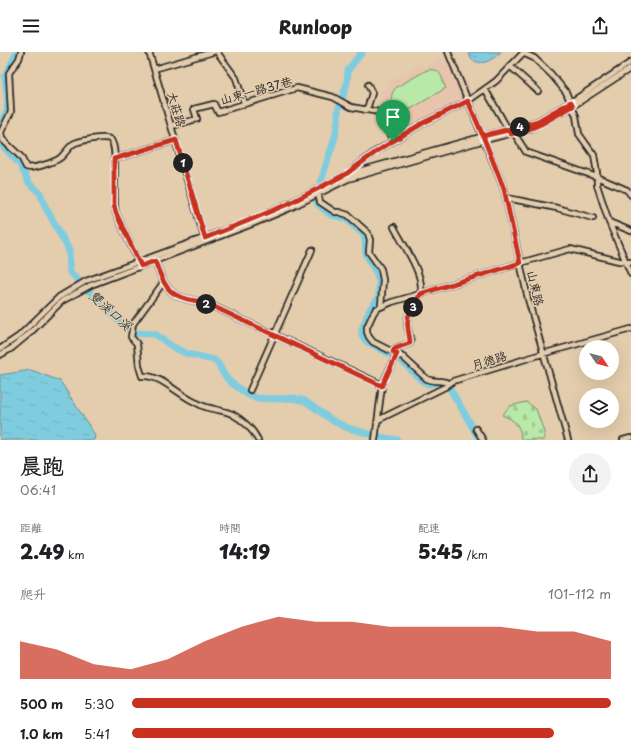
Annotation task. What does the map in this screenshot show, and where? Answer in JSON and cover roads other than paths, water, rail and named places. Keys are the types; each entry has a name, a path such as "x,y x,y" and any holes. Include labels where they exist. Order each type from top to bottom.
{"street":[{"path":"21,52 19,59 9,73 11,112 1,132 2,139 21,157 26,167 31,168 54,161 61,157 75,143 104,137 111,140 114,159 114,205 116,213 140,264"},
{"name":"大莊路","path":"149,52 205,240"},
{"path":"154,69 213,52"},
{"path":"217,52 236,78 244,104"},
{"name":"山東路","path":"448,52 502,181 542,354 568,440"},
{"path":"0,349 18,336 59,297 86,281 140,264 205,240 290,208 318,194 347,177 376,152 393,141 423,123 468,101 496,81 511,67 523,52 534,58 551,74 566,92 572,104 579,134 588,146 595,160 597,177 596,185 609,222 629,262 631,274"},
{"path":"572,104 631,62"},
{"path":"511,67 538,91"},
{"path":"251,222 347,177 484,138 536,126 631,68"},
{"path":"364,110 368,106 372,93 368,85"},
{"name":"山東一路37巷","path":"172,126 197,119 194,109 214,104 218,112 297,88 333,97 351,107 364,110"},
{"path":"485,89 511,132 526,152 597,177 627,190 631,195"},
{"path":"364,110 379,112 393,141"},
{"path":"114,159 176,140"},
{"path":"318,194 320,202 335,212 348,214 368,233 370,240 369,252 381,270 383,280 381,306"},
{"path":"507,198 557,208 593,218"},
{"path":"609,222 631,231"},
{"path":"375,440 382,386 394,360 394,349 410,343 408,328 409,313 417,302 421,290 420,275 394,227"},
{"path":"0,355 26,337 62,301 91,285 140,264 155,261 205,240"},
{"path":"449,383 441,380 431,381 427,379 395,353 373,342 367,332 367,327 372,314 376,309 407,297 570,249 629,262"},
{"path":"250,390 273,334 312,250"},
{"path":"155,261 163,283 174,295 187,300 204,302 382,386"},
{"path":"163,283 133,324 131,337 137,344 139,366 142,376 154,376 197,404 233,414 251,429 258,440"},
{"path":"35,319 42,320"},
{"name":"月德路","path":"378,420 445,387 449,383 542,354 631,329"},
{"path":"476,429 483,440"},
{"path":"624,440 631,438"}],"water":[{"path":"468,52 501,52 491,60 477,62 472,60"},
{"path":"31,370 60,381 95,435 94,440 0,440 0,375"}],"waterway":[{"name":"雙溪口溪","path":"0,125 7,111 8,101 5,77 17,52"},
{"path":"321,181 335,137 338,111 347,83 348,70 362,52"},
{"name":"雙溪口溪","path":"0,143 19,163 29,183 40,193 46,208 69,250 70,272 125,327 135,333 155,334 173,347 188,354 214,360 229,381 248,395 257,398 293,398 305,401 333,421 348,428 397,440"},
{"path":"316,198 318,204 331,215 346,219 363,234 365,239 366,254 377,274 379,281 379,298 370,309 362,329 362,335 366,341 401,360 421,380 428,384 441,383 449,387 480,440"}]}
